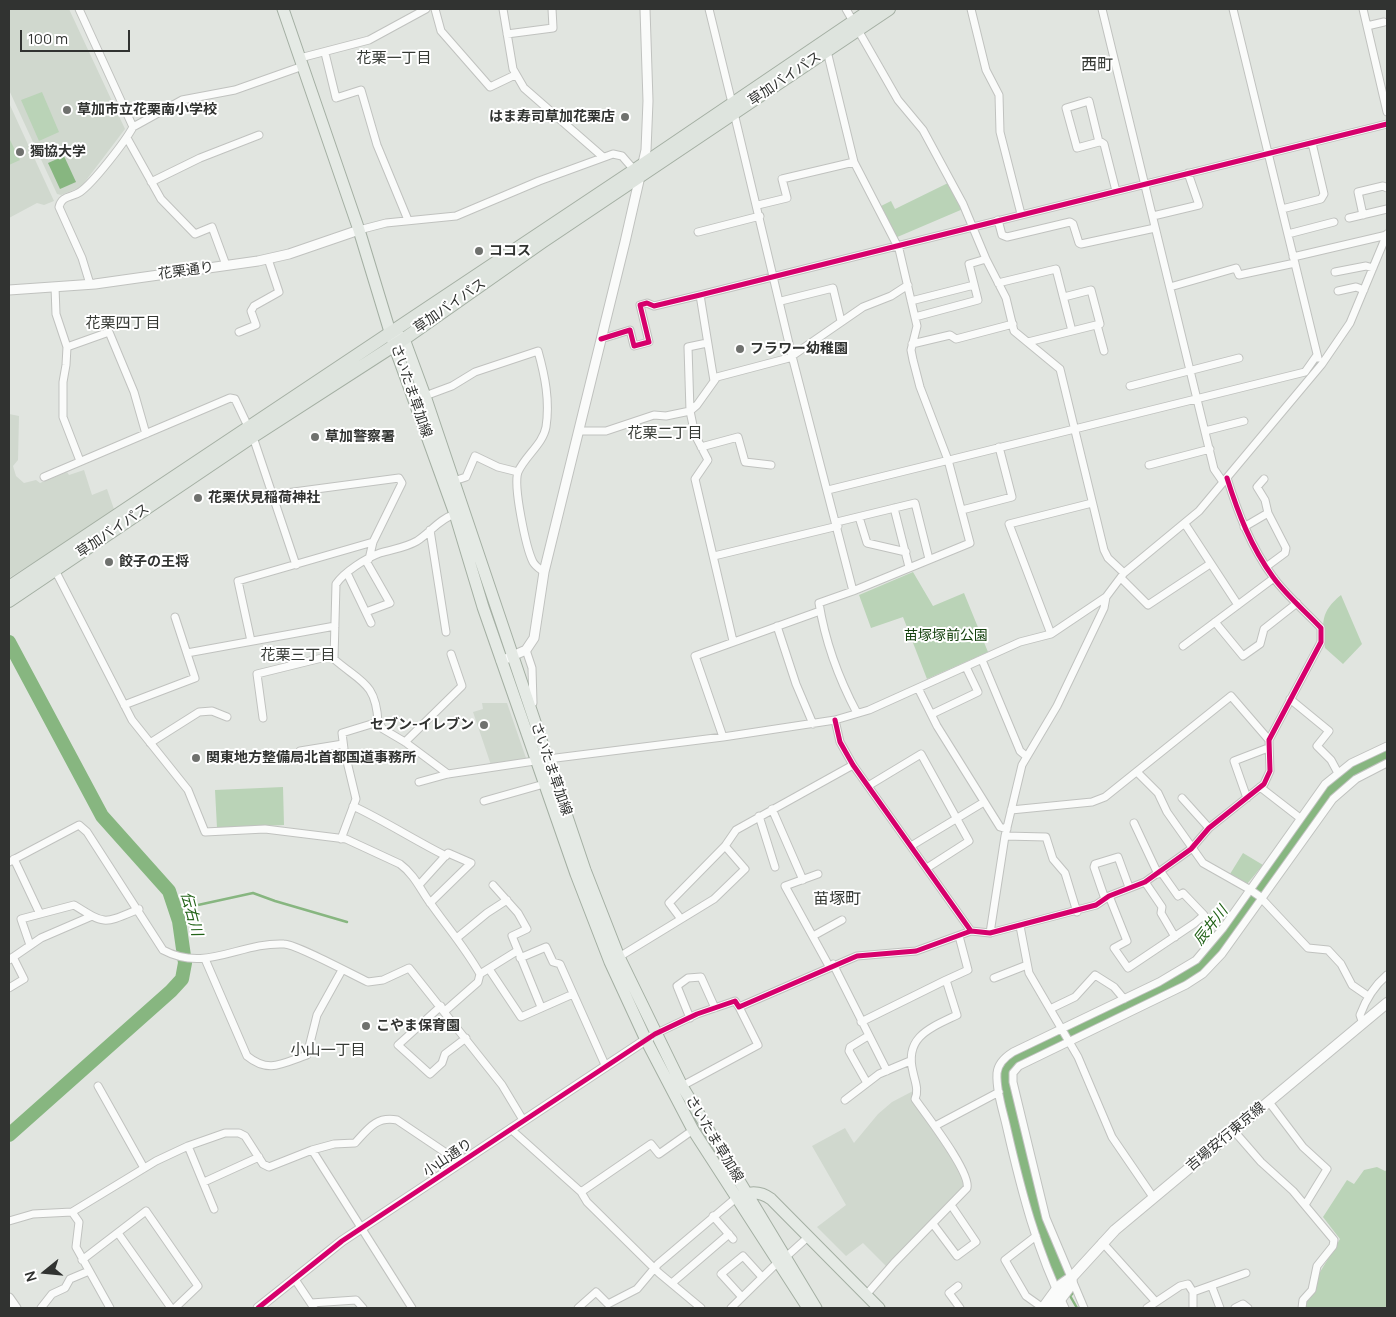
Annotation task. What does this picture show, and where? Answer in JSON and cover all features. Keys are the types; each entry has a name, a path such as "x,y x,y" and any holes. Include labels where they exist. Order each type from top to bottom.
{"highway":[{"name":"草加バイパス","path":"733,108 827,51 872,9"},
{"name":"草加バイパス","path":"9,601 392,332 638,171 855,25 889,9"},
{"name":"草加バイパス","path":"9,587 250,433 399,342 542,242 638,171"}],"main road":[{"name":"さいたま草加線","path":"283,9 392,332 399,342 425,396 454,481 536,761 594,925 651,1037 682,1086 741,1196"},
{"name":"さいたま草加線","path":"399,342 455,514 507,659 528,705 548,759 584,870 651,1037 693,1130 741,1196 816,1308"},
{"name":"吉場安行東京線","path":"1054,1308 1064,1290 1102,1242 1153,1197 1387,1003"},
{"name":"さいたま草加線","path":"741,1196 765,1194 879,1308"},
{"name":"さいたま草加線","path":"782,1259 808,1308"},
{"name":"吉場安行東京線","path":"1043,1308 1064,1290"}],"street":[{"path":"79,9 133,127"},
{"path":"90,284 76,244 59,207 62,198 80,192 127,138 133,127 182,100 235,90 301,62 313,53 325,53 375,37 426,9"},
{"path":"435,9 441,31 490,87 515,75"},
{"path":"503,9 515,75 535,99 603,157"},
{"path":"507,34 553,28 552,9"},
{"path":"507,659 526,650 534,638 544,572 601,339 638,171 646,150 648,101 644,9"},
{"path":"709,9 781,301 792,356 853,591"},
{"path":"846,9 898,100 923,130 964,204 986,259 1006,298 1014,331 1060,369 1092,503 1104,550 1108,558 1148,605 1210,564"},
{"path":"971,9 986,70 999,95 1000,132 1021,214"},
{"path":"739,1007 831,965 857,956 916,951 971,931 990,933 1078,912 1096,905 1107,897 1129,887 1145,882 1191,848 1208,828 1264,784 1270,771 1268,744 1321,642 1321,628 1274,578 1244,527 1225,480 1214,469 1102,9"},
{"path":"1235,9 1267,153 1317,355 1322,364"},
{"path":"1363,9 1387,112"},
{"path":"1366,26 1384,22"},
{"path":"827,51 854,162 897,246 917,326 911,350 920,387 948,460 970,543 819,603 827,640 845,689 857,713"},
{"path":"325,53 336,98 361,90 377,145 408,220"},
{"path":"1099,142 1089,101 1066,108 1077,148 1099,142 1104,144 1116,191"},
{"path":"601,339 630,330 634,346 649,342 640,305 647,303 654,306 700,295 1387,124"},
{"path":"151,182 200,158 259,135"},
{"path":"127,138 161,198 195,234 212,227 226,266"},
{"path":"1282,209 1321,199 1324,194 1312,142"},
{"path":"359,230 408,220 456,216 539,180 613,154 622,156 638,171"},
{"path":"758,205 787,198 782,179 854,162"},
{"path":"1153,216 1199,205 1188,173"},
{"path":"1363,215 1358,192 1383,186 1387,188"},
{"path":"1349,218 1387,209"},
{"path":"698,232 760,216"},
{"path":"998,220 1002,235 1007,238 1070,222 1074,224 1079,243 1081,244 1155,228"},
{"path":"1288,234 1334,222"},
{"name":"花栗通り","path":"9,290 90,284 268,259 359,230"},
{"path":"1170,287 1236,268 1239,275 1387,235"},
{"path":"419,782 448,774 548,759 723,737 835,720 918,688 1020,642 1051,634 1106,598 1135,562 1185,524 1225,480 1322,364 1350,323 1387,235"},
{"path":"239,332 256,326 251,311 254,306 279,292 268,259"},
{"path":"915,317 978,300 969,264 986,259"},
{"path":"1335,272 1366,266 1373,268"},
{"path":"998,283 1056,269 1072,331"},
{"path":"579,431 606,431 654,415 666,416 690,411 697,405 717,377 792,356 863,307 891,296 908,285"},
{"path":"912,301 974,285"},
{"path":"55,287 56,314 67,347 66,365 62,382 63,417 80,461"},
{"path":"1338,291 1356,287 1364,290"},
{"path":"781,301 832,288 841,321"},
{"path":"1064,297 1091,290 1100,324 1098,324 1104,351"},
{"path":"700,295 714,381"},
{"path":"912,344 950,335 956,339 1013,324"},
{"path":"1028,342 1098,324"},
{"path":"67,347 109,332 134,392 146,434"},
{"path":"707,343 688,347 690,411 695,435 708,460 695,480 733,641"},
{"path":"425,396 452,386 475,372 538,351 547,391 545,431 518,472 518,484 525,536 533,561 544,572"},
{"path":"828,490 1305,372 1317,355"},
{"path":"1130,386 1240,358"},
{"path":"44,477 230,398 235,399 250,433 296,565"},
{"path":"1205,431 1244,421"},
{"path":"701,447 738,437 745,462 771,465"},
{"path":"962,510 1012,497 999,447"},
{"path":"1150,465 1210,449"},
{"path":"454,481 466,477 475,456 498,467 518,472"},
{"path":"271,494 399,478 402,483 372,542 368,560 390,602 366,612"},
{"path":"1264,479 1257,487 1266,500 1268,513 1286,548 1284,553 1266,566"},
{"path":"714,556 915,503 929,558"},
{"path":"1051,634 1009,524 1092,503"},
{"path":"894,508 910,567"},
{"path":"1244,527 1268,513"},
{"path":"448,774 405,742 383,729 378,722 377,703 361,678 342,666 334,659 334,655 336,584 347,573 368,560 379,554 407,546 448,516 455,514"},
{"path":"858,517 867,543 906,552"},
{"path":"1185,524 1238,605"},
{"path":"430,530 446,632"},
{"path":"251,641 238,581 372,542"},
{"path":"55,570 132,720 188,790 205,832 265,829 346,839 400,864 408,870 430,903 458,938 480,974 478,982 398,1045 430,1074 442,1063 445,1054 466,1038"},
{"path":"347,573 371,622"},
{"path":"1183,646 1274,578"},
{"path":"990,933 1006,833 1026,756 1066,688 1104,608 1106,598"},
{"path":"1215,622 1243,656 1260,644 1264,629 1297,603"},
{"path":"723,737 694,656 820,611"},
{"path":"124,706 195,678 175,617"},
{"path":"187,653 335,626"},
{"path":"776,626 796,684 813,724"},
{"path":"526,650 532,668 533,703 528,705"},
{"path":"405,742 462,686 451,654"},
{"path":"263,718 257,674 334,655"},
{"path":"982,660 1020,751 1026,756"},
{"path":"932,714 978,692 966,667"},
{"path":"918,688 1000,827 1006,833 1046,836 1053,859 1065,873 1078,912"},
{"path":"1012,810 1092,802 1105,797 1232,696 1268,744"},
{"path":"1290,699 1329,731 1317,746 1331,760 1338,773"},
{"path":"150,743 199,712 212,711 227,717"},
{"path":"835,720 840,742 853,765 971,931"},
{"path":"341,839 356,798 347,767 342,733 378,722"},
{"path":"300,751 343,744"},
{"path":"1247,798 1234,761 1268,744"},
{"path":"1084,1308 1064,1290 1036,1236 1019,1180 999,1092 997,1071 1006,1056 1179,972 1196,960 1222,928 1325,784 1351,763 1387,746"},
{"path":"868,786 921,754 969,841 927,868"},
{"path":"1064,1290 1061,1257 1041,1200 1013,1076 1019,1066 1195,980 1222,954 1333,799 1356,779 1387,763"},
{"path":"681,919 670,903 725,846 736,830 853,765"},
{"path":"1137,772 1158,793 1167,812 1203,863 1249,888 1262,899 1308,948 1321,948 1334,955 1341,964 1348,979 1368,996"},
{"path":"484,801 544,784"},
{"path":"1260,787 1300,818"},
{"path":"1182,798 1208,828"},
{"path":"911,846 984,802"},
{"path":"354,806 396,827 422,844 446,856"},
{"path":"772,809 803,880"},
{"path":"759,816 767,852 775,867"},
{"path":"1129,887 1118,857 1095,864 1094,867 1127,941 1114,948 1128,968 1204,915 1182,893 1178,896 1159,873 1134,823"},
{"path":"40,914 12,860 79,824 87,832 139,908 163,950 178,957 205,959 270,944 286,944 368,982 383,980 409,968 443,1008 502,1085 523,1120"},
{"path":"619,958 714,899 745,869 725,846"},
{"path":"419,885 448,853 471,863 430,903"},
{"path":"818,874 785,886 831,965 886,1071"},
{"path":"1145,882 1162,907 1161,913 1175,937"},
{"path":"493,885 518,913 526,930 512,936 541,1007"},
{"path":"458,938 487,913 507,900"},
{"path":"30,945 20,919 74,905 99,921 114,919 139,908"},
{"path":"9,988 24,978 11,958 41,938 92,916"},
{"path":"813,936 842,920"},
{"path":"1020,926 1027,965 1078,1057 1112,1136 1153,1197"},
{"path":"861,1022 968,970 959,936"},
{"path":"480,974 518,954 546,947 553,962 560,964 606,1067"},
{"path":"205,959 247,1056 258,1065 270,1066 308,1055 317,1015 342,970"},
{"path":"994,978 1027,965"},
{"path":"489,969 521,1017 573,994"},
{"path":"1050,1009 1075,997 1095,975 1114,987 1124,999"},
{"path":"1363,1024 1360,1015 1368,996 1387,975"},
{"path":"690,1018 677,986 688,978 700,977 715,1008"},
{"path":"866,1295 894,1262 967,1188 968,1183 957,1160 915,1099 918,1092 910,1061 912,1048 917,1038 957,1015 946,980"},
{"path":"651,1037 690,1018 736,1001 758,1045 682,1086"},
{"path":"867,1083 849,1051 850,1047 868,1036"},
{"name":"小山通り","path":"258,1308 269,1305 294,1278 362,1228 651,1037"},
{"path":"845,1100 886,1071 910,1061"},
{"path":"98,1086 144,1168"},
{"path":"935,1126 999,1092"},
{"path":"1269,1102 1303,1147 1328,1170 1305,1205"},
{"path":"9,1221 33,1214 72,1212 144,1168 188,1146 225,1133 239,1133 245,1136 269,1167 312,1150 334,1144 354,1143 376,1121 390,1119 397,1120 461,1163"},
{"path":"511,1128 581,1192 587,1202 655,1269 701,1308"},
{"path":"581,1192 651,1144 659,1154 693,1130"},
{"path":"1234,1131 1305,1205 1334,1240 1333,1246 1317,1266 1312,1290 1303,1300 1302,1308"},
{"path":"188,1146 214,1209"},
{"path":"312,1150 412,1308"},
{"path":"204,1182 260,1157"},
{"path":"578,1308 596,1292 608,1304 637,1289 655,1269 713,1216 741,1196"},
{"path":"933,1224 957,1256 976,1242 951,1205"},
{"path":"82,1260 146,1210 198,1286 175,1308"},
{"path":"72,1212 78,1222 76,1247 110,1308"},
{"path":"672,1283 731,1237 713,1216"},
{"path":"118,1233 171,1308"},
{"path":"1036,1236 1004,1260 1026,1296 1043,1308"},
{"path":"731,1308 741,1296 808,1237"},
{"path":"1102,1242 1156,1302"},
{"path":"741,1296 721,1274 743,1256 762,1277"},
{"path":"41,1308 52,1294 65,1288 70,1279 89,1271"},
{"path":"1193,1292 1212,1287 1246,1273"},
{"path":"294,1278 313,1306 356,1300 363,1308"},
{"path":"1147,1308 1180,1286 1188,1284 1193,1292 1192,1308"},
{"path":"958,1286 949,1293 960,1308"},
{"path":"1212,1287 1220,1308"},
{"path":"9,1298 16,1308"},
{"path":"1235,1308 1242,1304 1248,1308"}],"shaded area":[{"name":"草加市立花栗南小学校","path":"9,9 69,9 125,129 81,187 61,195 57,194 9,90"},
{"name":"獨協大学","path":"9,103 54,201 44,205 37,203 9,218"},
{"path":"64,156 76,182 60,189 48,163"},
{"path":"9,414 19,416 18,460 13,466 16,476 24,483 36,480 40,483 67,472 69,475 84,470 92,495 107,489 115,512 9,578"},
{"path":"482,703 507,703 526,758 525,760 491,765 473,712 483,709"},
{"path":"913,1091 912,1101 956,1164 965,1186 887,1267 863,1243 846,1256 817,1227 846,1205 812,1146 845,1128 854,1143 878,1114 892,1102"}],"green space":[{"path":"42,92 59,132 39,141 21,100"},
{"path":"9,138 20,160 9,165"},
{"path":"948,183 963,209 895,238 879,207 891,201 895,209"},
{"name":"苗塚塚前公園","path":"913,572 933,606 964,593 988,652 927,679 903,617 871,628 859,595"},
{"path":"1341,595 1362,644 1343,664 1325,648 1323,632 1326,613 1334,601"},
{"path":"283,787 284,825 217,828 215,790"},
{"path":"1243,853 1263,865 1247,884 1230,874"},
{"path":"1377,1167 1385,1171 1387,1170 1387,1308 1305,1308 1306,1299 1316,1287 1317,1277 1340,1239 1323,1217 1347,1180 1354,1184 1364,1170"}],"waterway":[{"name":"伝右川","path":"9,642 102,816 169,891 179,921 185,963 182,979 171,991 9,1135"},
{"name":"辰井川","path":"1068,1290 1048,1239 1023,1161 1004,1080 1008,1064 1184,978 1200,966 1220,944 1333,787 1364,765 1387,755"},
{"path":"175,910 253,893 347,922"},
{"path":"1069,1294 1077,1308"}],"cycle path":[{"path":"601,339 630,330 634,346 649,342 640,305 647,303 654,306 700,295 1387,124"},
{"path":"835,720 840,742 853,765 971,931 990,933 1096,905 1109,896 1145,882 1191,849 1209,828 1264,784 1270,771 1269,740 1321,642 1321,628 1278,584 1258,554 1241,517 1227,478"},
{"path":"258,1308 342,1241 655,1034 697,1014 735,1001 739,1007 857,956 916,951 971,931"}],"place":[{"name":"草加市立花栗南小学校","path":"67,110"},
{"name":"はま寿司草加花栗店","path":"625,117"},
{"name":"獨協大学","path":"20,152"},
{"name":"ココス","path":"479,251"},
{"name":"フラワー幼稚園","path":"740,349"},
{"name":"草加警察署","path":"315,437"},
{"name":"花栗伏見稲荷神社","path":"198,498"},
{"name":"餃子の王将","path":"109,562"},
{"name":"セブン-イレブン","path":"484,725"},
{"name":"関東地方整備局北首都国道事務所","path":"196,758"},
{"name":"こやま保育園","path":"366,1026"}],"district":[{"name":"花栗一丁目","path":"394,59"},
{"name":"西町","path":"1097,66"},
{"name":"花栗四丁目","path":"123,324"},
{"name":"花栗二丁目","path":"665,434"},
{"name":"花栗三丁目","path":"298,656"},
{"name":"苗塚町","path":"837,900"},
{"name":"小山一丁目","path":"328,1051"}]}
